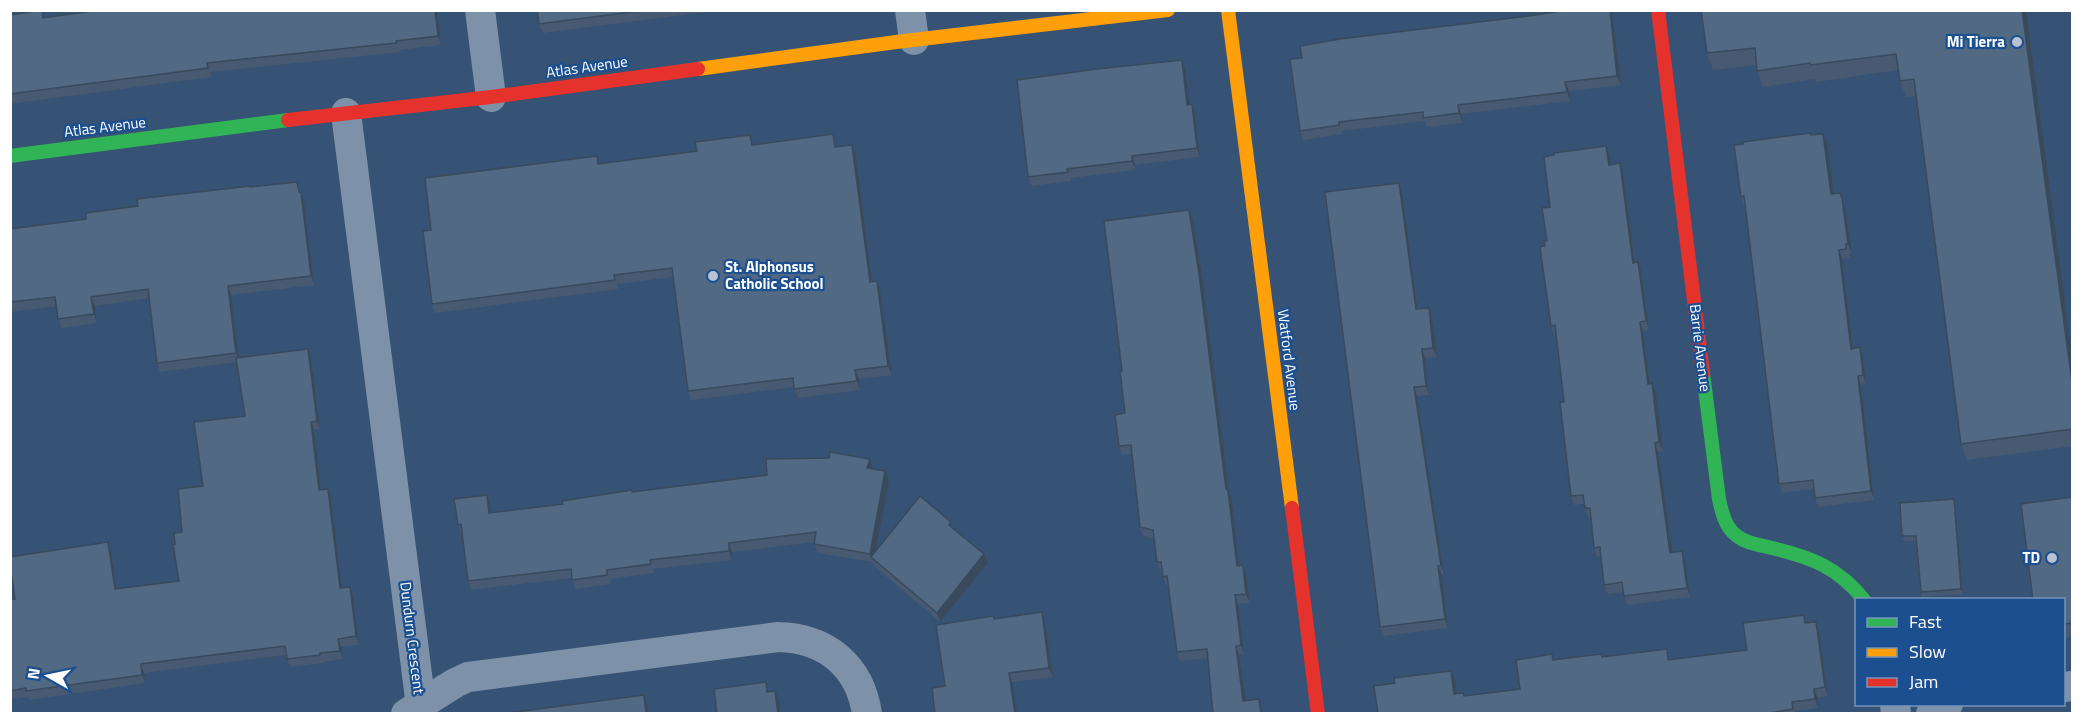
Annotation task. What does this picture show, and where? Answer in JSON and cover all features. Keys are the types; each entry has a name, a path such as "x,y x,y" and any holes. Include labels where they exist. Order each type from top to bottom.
{"street":[{"path":"480,10 491,97"},
{"path":"910,10 914,40"},
{"name":"Atlas Avenue","path":"10,156 491,97 914,40 1168,10"},
{"name":"Watford Avenue","path":"1228,10 1318,714"},
{"name":"Barrie Avenue","path":"1658,10 1719,499 1725,522 1737,536 1752,544 1798,555 1833,569 1850,581 1863,598"},
{"name":"Dundurn Crescent","path":"346,113 416,711 455,682 468,677 778,637 795,637 810,641 839,658 853,674 864,696 867,714"},
{"path":"1931,714 1946,706"}],"building":[{"path":"42,10 43,18 100,10 435,10 438,36 396,41 396,43 207,63 208,68 10,94 10,15"},
{"path":"537,10 647,10 539,24"},
{"path":"1567,10 1610,10 1617,76 1565,82 1567,92 1458,105 1459,113 1423,118 1423,112 1339,122 1339,125 1300,131 1290,59 1302,58 1300,46"},
{"path":"1701,10 2022,10 2073,390 2073,429 1961,444 1914,79 1900,81 1896,54 1757,71 1755,48 1707,53"},
{"path":"1182,60 1187,105 1192,104 1197,148 1132,156 1132,161 1067,169 1068,172 1028,177 1017,80"},
{"path":"1811,133 1811,135 1823,134 1831,194 1840,193 1842,198 1848,244 1846,244 1846,249 1839,250 1851,349 1860,347 1863,375 1858,376 1871,491 1815,498 1813,480 1779,484 1744,196 1741,197 1734,145"},
{"path":"833,134 835,147 852,145 870,282 877,281 888,366 855,370 857,381 794,389 793,378 688,391 672,268 614,275 615,280 432,304 423,231 431,230 425,178 597,156 598,164 697,151 695,142 750,135 752,145"},
{"path":"1606,146 1609,165 1620,163 1633,263 1638,262 1646,321 1640,322 1648,384 1652,383 1659,442 1655,443 1670,553 1682,551 1687,588 1624,596 1622,582 1604,585 1600,547 1594,548 1590,508 1585,508 1583,495 1571,496 1560,402 1564,402 1555,325 1551,326 1540,247 1545,246 1544,241 1547,241 1542,208 1550,207 1544,157 1554,155 1554,153"},
{"path":"297,182 299,192 301,192 311,276 228,286 236,353 157,363 148,289 91,297 94,314 58,319 55,297 10,302 10,229 86,219 86,213 138,206 137,199"},
{"path":"1399,183 1416,309 1429,308 1433,348 1422,349 1426,386 1414,387 1441,566 1438,566 1445,619 1380,627 1325,192"},
{"path":"1189,210 1237,566 1243,565 1246,594 1235,595 1241,645 1236,646 1243,701 1259,699 1261,714 1213,714 1207,649 1177,652 1167,576 1163,577 1161,562 1157,562 1153,530 1140,527 1131,445 1119,446 1115,415 1125,413 1104,221"},
{"path":"308,349 317,421 311,422 319,490 328,489 340,588 350,587 356,636 338,639 340,651 320,653 320,655 287,659 285,646 141,664 142,675 26,691 26,688 10,691 10,600 15,599 10,557 108,542 115,589 179,581 173,544 175,544 174,533 182,532 178,489 203,486 194,422 245,416 236,358"},
{"path":"830,452 870,459 867,468 885,471 870,554 814,544 816,532 729,543 729,551 650,560 651,564 607,570 607,575 572,580 571,569 468,581 461,524 458,525 454,499 487,495 489,513 563,504 562,501 632,490 632,492 767,475 766,459 829,458"},
{"path":"920,496 951,522 949,525 984,554 937,613 871,557"},
{"name":"TD","path":"2073,497 2073,623 2065,624 2065,598 2033,598 2021,504"},
{"path":"1954,499 1961,589 1921,592 1916,536 1902,536 1900,503"},
{"path":"1042,612 1049,668 1009,673 1015,714 935,714 932,688 945,686 936,625 993,616 994,619"},
{"path":"1804,615 1805,623 1816,622 1825,687 1814,689 1815,699 1792,702 1793,709 1763,714 1378,714 1374,686 1395,683 1394,678 1451,671 1454,694 1463,693 1464,696 1520,689 1516,660 1552,654 1553,660 1667,649 1668,660 1747,650 1743,623"},
{"path":"766,682 767,692 775,691 778,714 717,714 714,689"},
{"path":"644,695 646,714 508,713"}],"traffic: fast":[{"path":"10,156 288,120"},
{"path":"1703,373 1719,499 1727,524 1737,536 1745,541 1799,555 1823,565 1845,580 1862,598"}],"traffic: slow":[{"path":"698,69 896,42 1168,10"},
{"path":"1228,10 1292,508"}],"traffic: jam":[{"path":"1658,10 1703,373"},
{"path":"288,120 491,97 698,69"},
{"path":"1292,508 1318,714"}],"place":[{"name":"Mi Tierra","path":"2017,42"},
{"name":"St. Alphonsus Catholic School","path":"713,276"},
{"name":"TD","path":"2052,558"}]}
